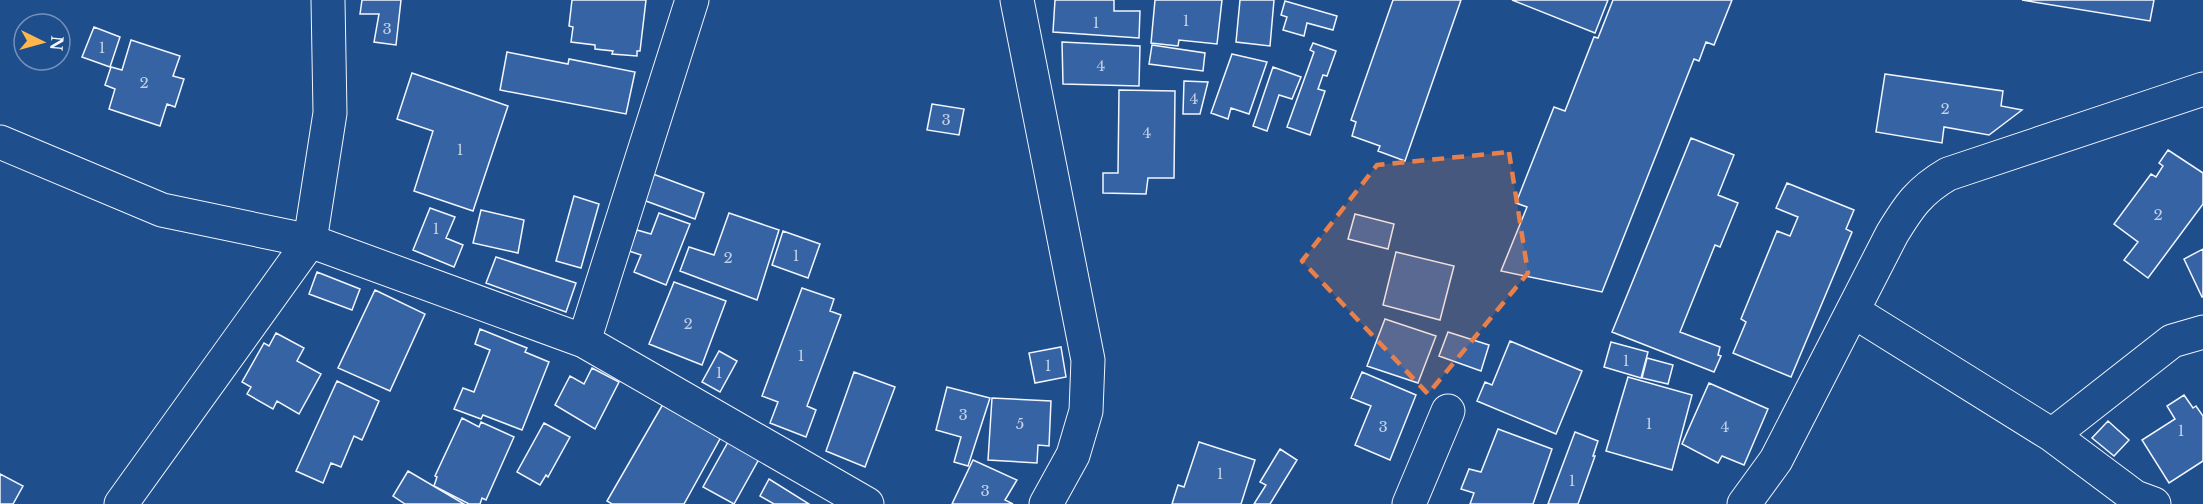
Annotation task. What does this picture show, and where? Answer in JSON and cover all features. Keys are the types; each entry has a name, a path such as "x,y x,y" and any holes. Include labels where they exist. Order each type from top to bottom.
{"street":[{"path":"121,504 310,241 330,113 328,0"},
{"path":"584,341 692,0"},
{"path":"1017,0 1089,360 1086,411 1073,455 1046,504"},
{"path":"1744,504 1776,460 1897,226 1912,201 1929,185 1948,174 2203,89"},
{"path":"0,142 162,210 310,241 584,341 867,504"},
{"path":"1853,311 2052,435 2135,497 2154,504"},
{"path":"2052,435 2172,341 2203,332"},
{"path":"1409,504 1448,411"}],"highlighted area":[{"path":"1509,152 1528,273 1428,394 1302,261 1377,165"}],"building":[{"path":"362,0 401,0 396,45 374,42 379,14 360,14"},
{"path":"572,0 646,0 640,51 637,51 637,56 612,54 613,51 595,49 595,45 571,42 573,27 569,26"},
{"path":"1055,0 1114,0 1114,11 1140,11 1139,38 1053,32"},
{"path":"1155,0 1222,0 1217,44 1179,40 1178,46 1151,43"},
{"path":"1240,0 1274,0 1270,46 1236,42"},
{"path":"1393,0 1461,0 1405,161 1378,151 1380,146 1352,136 1356,122 1351,120"},
{"path":"1512,0 1608,0 1595,33"},
{"path":"1613,0 1732,0 1714,45 1706,42 1699,61 1694,59 1602,292 1501,271 1527,207 1516,203 1554,107 1565,111 1594,37 1598,38"},
{"path":"2022,0 2154,0 2150,21"},
{"path":"1285,1 1337,16 1333,30 1307,23 1304,36 1283,30 1287,17 1281,15"},
{"path":"94,27 120,37 110,67 82,57"},
{"path":"131,40 180,56 173,76 184,79 175,107 167,104 160,126 109,109 115,89 105,85 111,67 122,70"},
{"path":"1062,42 1140,46 1139,86 1063,84"},
{"path":"1313,43 1336,51 1327,76 1323,75 1318,89 1325,91 1310,135 1287,127 1314,52 1310,50"},
{"path":"1152,45 1205,53 1203,71 1149,64"},
{"path":"507,52 568,64 569,59 635,72 626,114 500,90"},
{"path":"1232,54 1267,62 1249,114 1231,108 1228,119 1211,113"},
{"path":"1273,67 1301,77 1292,99 1279,95 1267,131 1253,126"},
{"path":"412,73 508,106 473,211 414,191 433,131 397,119"},
{"path":"1885,74 2003,91 2001,106 2022,110 1989,135 1944,127 1942,143 1876,132"},
{"path":"1184,81 1208,82 1200,114 1183,114"},
{"path":"1119,90 1175,91 1174,178 1148,178 1146,194 1103,193 1103,173 1118,173"},
{"path":"932,104 964,109 959,135 927,130"},
{"path":"1691,138 1734,155 1718,195 1738,203 1720,247 1715,245 1680,332 1720,347 1718,355 1721,356 1714,372 1612,332"},
{"path":"2168,150 2203,173 2203,204 2148,278 2124,260 2138,242 2114,224 2151,174 2156,177 2163,166 2159,163"},
{"path":"645,171 704,193 695,219 635,197"},
{"path":"1787,183 1854,210 1846,229 1852,232 1791,377 1733,353 1746,322 1741,319 1777,231 1790,236 1798,217 1776,208"},
{"path":"574,196 599,204 581,268 556,261"},
{"path":"430,208 455,217 446,238 463,245 454,267 413,250"},
{"path":"481,210 524,220 518,253 473,243"},
{"path":"659,213 690,224 666,285 634,272 641,255 629,251 637,230 651,234"},
{"path":"729,213 779,230 757,300 680,271 689,247 714,255"},
{"path":"1355,214 1394,224 1388,249 1348,239"},
{"path":"783,231 820,244 808,278 772,265"},
{"path":"2203,249 2203,297 2202,297 2184,259"},
{"path":"1396,252 1454,266 1440,320 1383,305"},
{"path":"496,257 576,283 566,312 486,283"},
{"path":"317,272 360,289 352,310 309,294"},
{"path":"674,282 726,301 702,365 649,344"},
{"path":"802,288 834,299 830,311 841,315 807,406 816,410 806,437 770,423 778,402 762,396"},
{"path":"375,290 425,314 390,391 338,368"},
{"path":"1385,319 1436,336 1418,383 1367,366"},
{"path":"480,329 527,348 525,352 549,362 522,430 483,415 481,419 454,409 463,388 474,392 490,350 475,344"},
{"path":"1448,332 1489,345 1481,371 1439,356"},
{"path":"276,333 304,348 297,361 321,374 299,414 277,401 273,409 247,394 251,387 242,382 264,343 269,346"},
{"path":"1510,341 1582,371 1556,434 1477,401 1485,382 1492,385"},
{"path":"1611,342 1648,352 1641,378 1604,367"},
{"path":"1061,347 1066,377 1035,383 1029,353"},
{"path":"719,351 737,361 720,392 702,382"},
{"path":"1647,358 1673,365 1668,384 1642,378"},
{"path":"592,368 619,382 595,429 555,405 570,376 584,384"},
{"path":"854,372 895,387 865,467 826,451"},
{"path":"1362,372 1416,395 1390,460 1355,445 1371,406 1351,398"},
{"path":"1628,377 1692,395 1672,470 1606,451"},
{"path":"337,381 379,401 362,440 354,436 341,467 331,463 323,483 296,471"},
{"path":"1709,383 1768,409 1744,465 1722,456 1718,463 1682,444"},
{"path":"947,387 990,398 968,466 954,462 961,437 936,430"},
{"path":"2184,395 2193,408 2196,406 2203,416 2203,461 2169,483 2142,440 2175,419 2167,406"},
{"path":"992,398 1051,401 1049,446 1038,445 1037,463 988,460"},
{"path":"663,404 721,437 684,504 612,504 607,501"},
{"path":"462,418 479,427 481,422 514,437 486,500 482,498 480,504 469,504 434,486 437,477 435,476"},
{"path":"2108,421 2129,440 2114,456 2092,438"},
{"path":"544,423 570,437 548,477 546,475 540,485 517,472"},
{"path":"1498,429 1552,449 1533,504 1470,504 1474,493 1461,489 1469,469 1481,472"},
{"path":"1575,432 1598,441 1578,504 1548,504"},
{"path":"728,442 759,459 734,504 703,487"},
{"path":"1199,442 1255,460 1241,504 1172,504 1178,485 1184,487"},
{"path":"1280,449 1297,460 1270,504 1254,504 1266,485 1260,482"},
{"path":"973,460 1017,480 1005,500 1013,504 952,504"},
{"path":"408,471 464,504 405,504 393,496"},
{"path":"0,474 23,486 13,504 0,504"},
{"path":"769,479 809,504 774,504 760,496"}]}
